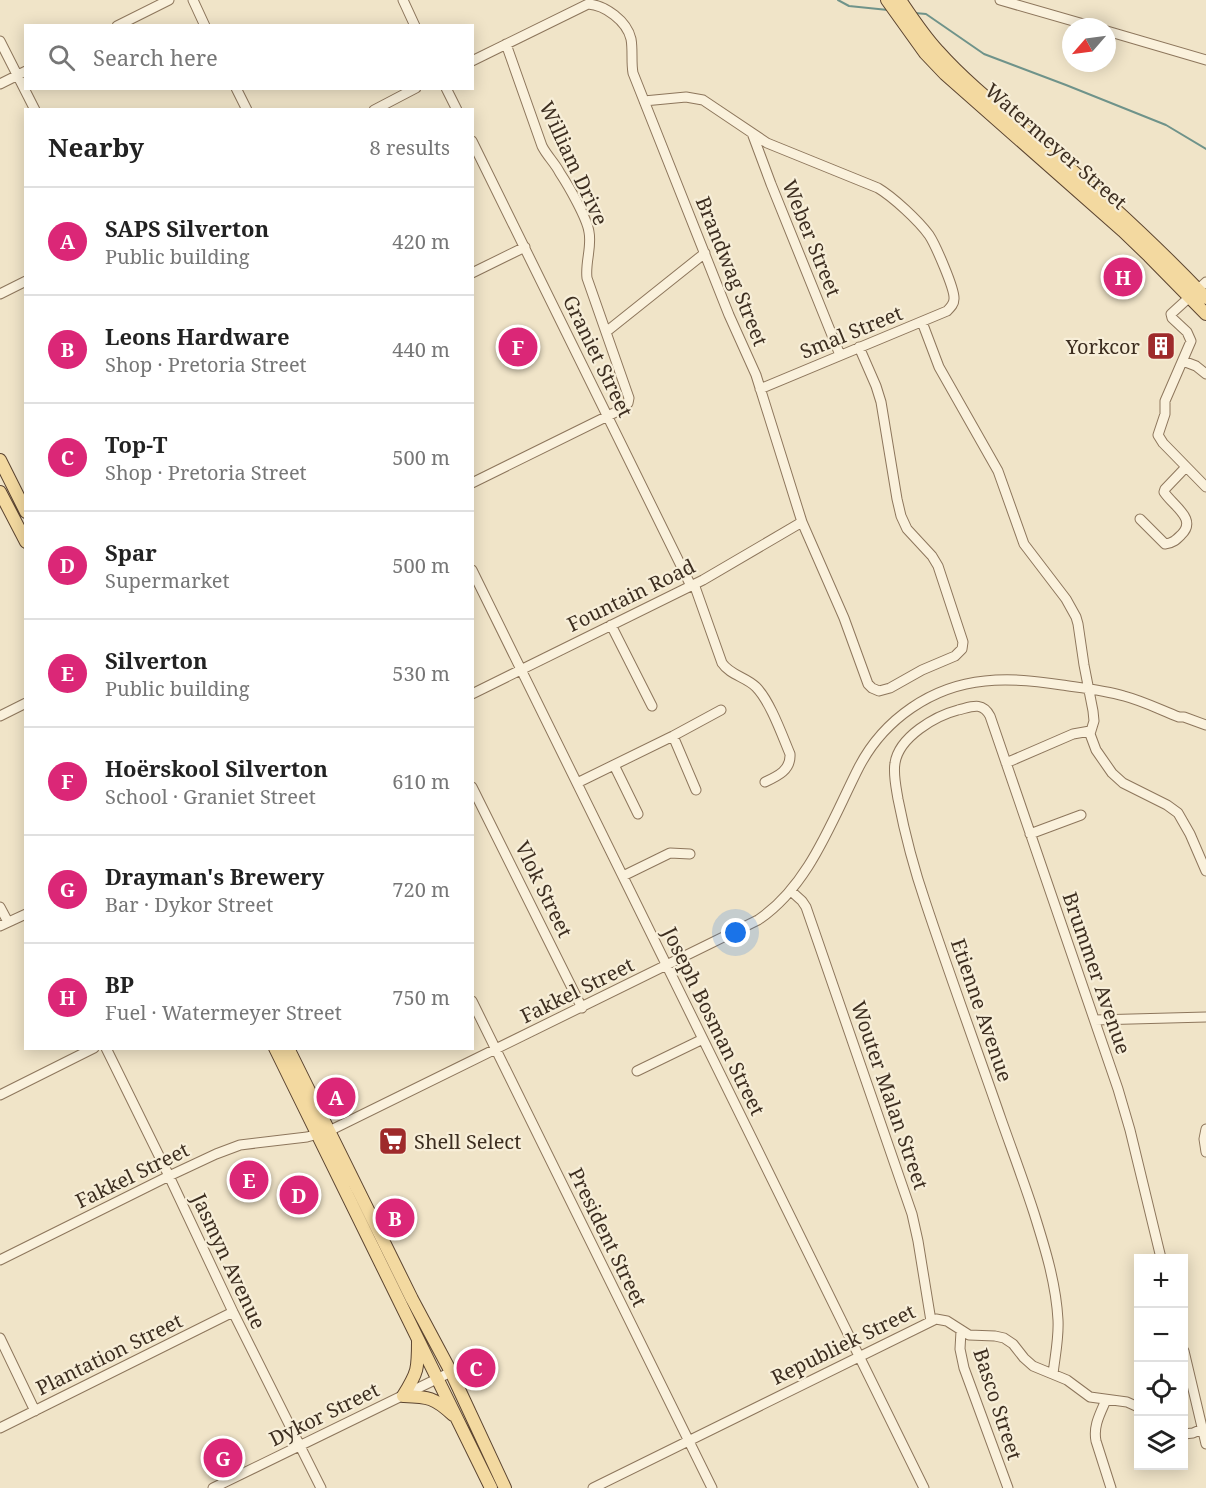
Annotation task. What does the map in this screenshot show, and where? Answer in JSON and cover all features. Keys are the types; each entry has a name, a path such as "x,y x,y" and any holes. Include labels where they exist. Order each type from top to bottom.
{"main road":[{"name":"Watermeyer Street","path":"887,0 925,52 945,74 1123,231 1200,291"},
{"name":"Watermeyer Street","path":"900,0 917,25 956,70 1046,147 1146,238 1200,291 1206,314"},
{"path":"0,460 22,495"},
{"path":"0,492 24,538"},
{"path":"276,1050 451,1372 505,1488"},
{"path":"289,1050 323,1133 491,1488"},
{"path":"403,1396 418,1367 418,1337"},
{"path":"403,1396 432,1399 458,1420"}],"street":[{"path":"121,24 169,0"},
{"path":"193,0 204,24"},
{"path":"403,0 414,24"},
{"path":"1000,0 1063,18"},
{"name":"Brandwag Street","path":"474,59 585,4 598,6 612,14 630,35 633,73 729,315 756,375 802,522 844,618 866,679 870,687 881,691 955,656 962,649 963,642 938,566 932,556 907,529 901,516 881,402 859,347"},
{"path":"1116,34 1206,60"},
{"path":"0,40 22,73 0,84"},
{"name":"William Drive","path":"506,44 542,146 560,172 588,227 590,243 587,275 629,394 629,400 624,408 608,416"},
{"path":"28,90 33,108"},
{"path":"237,90 245,108"},
{"path":"378,108 412,90"},
{"path":"447,90 456,108"},
{"path":"644,101 686,97 699,99 752,133"},
{"name":"Smal Street","path":"752,133 775,147 878,188 888,195 928,234 939,254 954,298 947,311 760,389"},
{"name":"Weber Street","path":"752,133 840,355"},
{"name":"Graniet Street","path":"474,145 693,585 722,663 727,669 758,689 790,754 786,768 778,776 765,782"},
{"path":"474,272 525,247"},
{"path":"606,332 705,252"},
{"path":"0,294 24,283"},
{"path":"1200,291 1171,314 1172,318 1187,332 1191,341 1165,401 1165,414 1158,435 1159,439 1206,487"},
{"path":"922,322 939,367 998,471 1024,544 1076,617 1094,717 1090,731 1098,754 1119,780 1128,787 1167,805 1178,813 1206,871"},
{"path":"1183,361 1196,366 1206,375"},
{"path":"474,482 608,416"},
{"path":"1140,519 1165,544 1173,542 1184,532 1187,521 1164,492 1186,467"},
{"path":"6,504 22,495"},
{"name":"Fountain Road","path":"474,693 693,585 802,522"},
{"name":"Joseph Bosman Street","path":"474,574 924,1488"},
{"path":"611,626 652,706"},
{"name":"Fakkel Street","path":"0,1260 216,1154 240,1145 323,1133 758,920 791,891 801,878 813,859 867,752 885,730 911,708 931,696 951,688 986,681 1030,680 1089,688 1126,696 1179,717"},
{"path":"0,716 24,704"},
{"name":"Brummer Avenue","path":"980,706 990,716 1126,1113 1160,1254"},
{"name":"Etienne Avenue","path":"980,706 948,713 930,722 902,745 896,756 894,770 903,826 917,878 1047,1255 1058,1315 1053,1374"},
{"path":"577,783 721,710"},
{"path":"1179,717 1206,724"},
{"path":"1179,717 1185,723 1206,730"},
{"path":"1006,763 1073,734 1090,731"},
{"path":"673,736 696,790"},
{"path":"614,765 638,814"},
{"name":"Vlok Street","path":"474,791 582,1008"},
{"path":"1030,834 1081,815"},
{"path":"623,876 670,853 690,854"},
{"name":"Wouter Malan Street","path":"791,891 806,907 912,1214 931,1321"},
{"path":"0,907 4,924 24,915"},
{"name":"President Street","path":"474,1005 712,1488"},
{"path":"1095,1020 1206,1017"},
{"path":"637,1071 703,1039"},
{"path":"0,1095 90,1050"},
{"name":"Jasmyn Avenue","path":"107,1050 321,1488"},
{"path":"1206,1129 1204,1139 1206,1152"},
{"name":"Plantation Street","path":"0,1428 233,1312"},
{"name":"Republiek Street","path":"594,1488 937,1319 952,1323 961,1331 972,1336 1004,1338 1035,1367 1067,1380 1086,1395 1134,1405"},
{"name":"Basco Street","path":"961,1331 960,1349 964,1368 1008,1488"},
{"path":"0,1338 35,1411"},
{"path":"1187,1362 1206,1444"},
{"name":"Dykor Street","path":"213,1488 451,1372"},
{"path":"1106,1400 1096,1423 1095,1436 1111,1488"},
{"path":"1188,1434 1202,1429"}],"waterway":[{"path":"838,0 849,6 888,10"},
{"path":"915,13 926,14 984,54 1166,125 1206,149"}],"place":[{"name":"BP","path":"1123,277"},
{"name":"Yorkcor","path":"1161,346"},
{"name":"Hoërskool Silverton","path":"518,347"},
{"name":"SAPS Silverton","path":"336,1097"},
{"name":"Shell Select","path":"393,1141"},
{"name":"Silverton","path":"249,1180"},
{"name":"Spar","path":"299,1195"},
{"name":"Leons Hardware","path":"395,1218"},
{"name":"Top-T","path":"476,1368"},
{"name":"Drayman's Brewery","path":"223,1458"}]}
